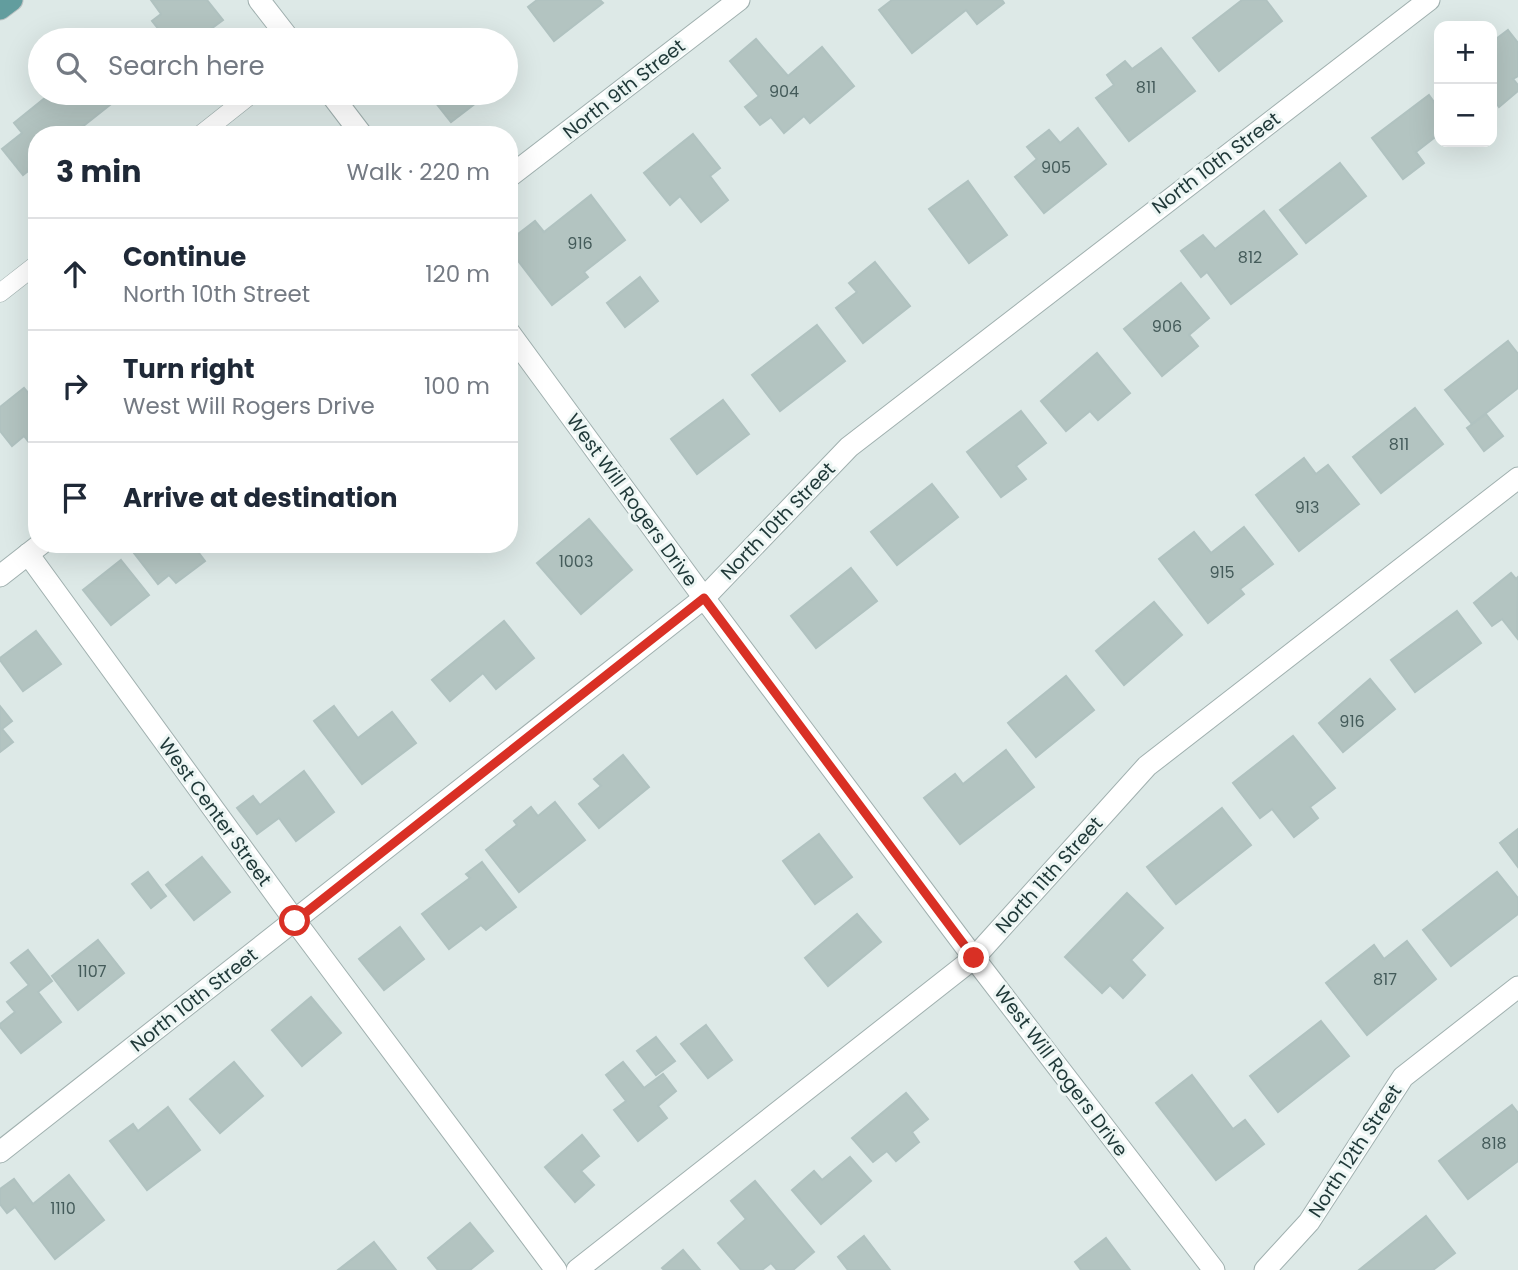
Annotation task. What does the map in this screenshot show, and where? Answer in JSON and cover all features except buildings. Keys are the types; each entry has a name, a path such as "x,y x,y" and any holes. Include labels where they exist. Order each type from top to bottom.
{"main road":[{"path":"0,9 12,0"}],"street":[{"path":"259,0 281,28"},
{"name":"North 9th Street","path":"518,170 739,0"},
{"name":"North 10th Street","path":"0,1152 704,598 849,447 1429,0"},
{"path":"339,105 355,126"},
{"name":"West Will Rogers Drive","path":"518,344 974,958 1214,1270"},
{"name":"North 11th Street","path":"577,1270 974,958 1147,766 1518,478"},
{"path":"0,576 29,553"},
{"name":"West Center Street","path":"37,553 295,921 556,1270"},
{"name":"North 12th Street","path":"1265,1270 1309,1222 1403,1077 1518,987"}],"lane":[{"path":"211,126 238,105"},
{"path":"0,293 28,271"}],"route":[{"path":"295,921 704,598 974,958"}]}
